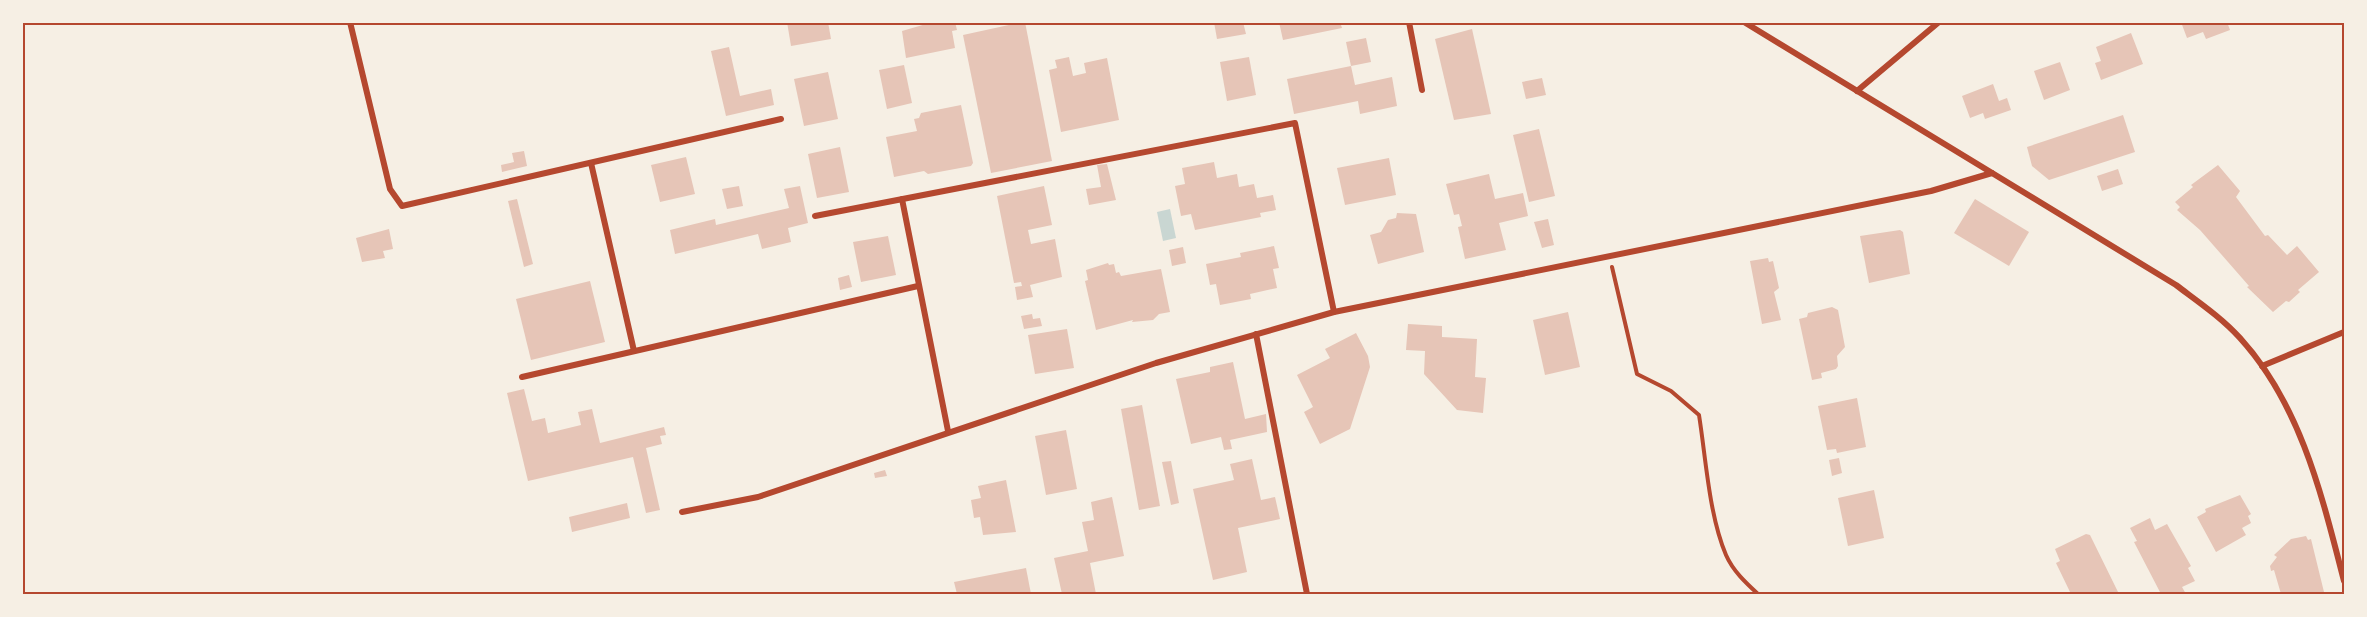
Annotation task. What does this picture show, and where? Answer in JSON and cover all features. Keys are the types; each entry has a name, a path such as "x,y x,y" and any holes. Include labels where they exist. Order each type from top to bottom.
{"street":[{"path":"350,22 390,189 402,206 781,118"},
{"path":"1409,22 1422,90"},
{"path":"1744,22 2176,285 2239,337 2262,366 2284,402 2308,454 2344,581"},
{"path":"1857,91 1939,22"},
{"path":"815,216 1294,123 1334,312"},
{"path":"591,163 634,351"},
{"path":"682,512 758,497 948,431 1156,363 1334,312 1610,258 1931,191 1992,173"},
{"path":"902,199 948,431"},
{"path":"522,376 918,286"},
{"path":"2262,366 2344,332"},
{"path":"1256,334 1307,594"}],"path":[{"path":"1610,258 1637,374 1671,391 1699,415 1718,531 1727,557 1740,576 1758,594"}],"shaded area":[{"path":"1170,209 1176,238 1163,241 1157,212"}],"building":[{"path":"787,22 828,22 831,39 791,46"},
{"path":"933,22 955,22 957,30 952,31 955,48 906,58 902,31"},
{"path":"1025,22 1052,161 991,173 963,35"},
{"path":"1214,22 1243,22 1246,34 1217,39"},
{"path":"1279,22 1346,22 1346,24 1341,25 1342,28 1283,40"},
{"path":"2181,22 2227,22 2230,30 2206,39 2203,32 2187,38"},
{"path":"1472,29 1491,114 1454,120 1435,39"},
{"path":"2131,33 2143,64 2101,80 2095,63 2101,61 2096,47"},
{"path":"1366,38 1371,62 1351,66 1346,42"},
{"path":"729,47 740,96 771,89 774,105 726,116 711,51"},
{"path":"1069,57 1073,76 1086,73 1084,63 1107,58 1119,120 1061,132 1049,70 1057,68 1055,60"},
{"path":"1249,57 1256,95 1227,101 1220,62"},
{"path":"2060,62 2070,90 2044,100 2034,71"},
{"path":"904,65 912,103 887,109 879,70"},
{"path":"1351,66 1355,85 1392,77 1397,106 1360,114 1358,101 1294,114 1287,79"},
{"path":"828,72 838,119 804,126 794,79"},
{"path":"1542,78 1546,95 1526,99 1522,82"},
{"path":"1993,84 1999,101 2007,98 2011,110 1985,119 1983,113 1970,118 1962,96"},
{"path":"961,105 973,163 971,166 928,174 924,171 894,177 886,137 917,131 914,119 919,118 921,113"},
{"path":"2123,115 2135,152 2049,180 2032,166 2027,147"},
{"path":"1539,129 1555,196 1529,202 1513,135"},
{"path":"840,147 849,192 817,198 808,154"},
{"path":"524,151 527,166 502,172 501,165 514,162 512,153"},
{"path":"686,157 695,194 660,202 651,165"},
{"path":"1389,158 1396,195 1345,205 1337,168"},
{"path":"1214,162 1217,178 1237,174 1239,187 1254,184 1257,198 1273,195 1276,210 1260,213 1261,217 1195,230 1191,214 1181,216 1175,186 1185,184 1182,168"},
{"path":"1107,164 1116,200 1089,205 1086,189 1101,187 1097,165"},
{"path":"2218,165 2240,191 2236,197 2265,236 2268,235 2287,255 2297,246 2319,272 2298,290 2300,292 2289,302 2286,301 2273,312 2247,287 2249,286 2200,230 2177,210 2180,207 2175,202 2193,187 2191,185"},
{"path":"2118,169 2123,184 2102,191 2097,176"},
{"path":"1489,174 1495,199 1523,193 1528,216 1499,223 1506,250 1465,259 1458,227 1462,226 1459,214 1454,215 1446,184"},
{"path":"739,186 743,206 727,209 722,189"},
{"path":"800,186 808,223 788,228 791,242 762,249 758,234 675,254 670,230 715,219 716,225 789,208 784,189"},
{"path":"1044,186 1052,225 1028,230 1031,244 1055,239 1062,277 1030,285 1033,297 1017,300 1015,287 1022,286 1021,282 1014,283 997,196"},
{"path":"517,199 533,264 524,267 508,201"},
{"path":"1975,199 2029,232 2009,266 1954,233"},
{"path":"1397,213 1416,214 1424,252 1378,264 1370,235 1381,232 1388,220 1396,218"},
{"path":"1548,219 1554,245 1542,248 1534,222"},
{"path":"389,229 393,249 383,251 385,258 362,262 356,238"},
{"path":"1900,230 1903,232 1910,274 1869,283 1860,236"},
{"path":"888,236 896,275 861,282 853,242"},
{"path":"1274,246 1279,268 1273,269 1277,288 1250,294 1251,299 1220,305 1216,284 1210,285 1206,264 1241,257 1240,253"},
{"path":"1183,247 1186,263 1172,266 1169,250"},
{"path":"1768,258 1769,262 1773,261 1779,288 1774,292 1781,320 1762,324 1750,261"},
{"path":"1108,263 1109,265 1114,264 1116,273 1119,272 1121,276 1161,269 1170,312 1159,314 1153,320 1132,322 1133,320 1096,330 1085,281 1088,280 1086,270"},
{"path":"849,275 852,287 840,290 838,278"},
{"path":"590,281 605,342 531,360 516,299"},
{"path":"1832,307 1838,310 1845,347 1837,356 1836,369 1821,373 1822,378 1812,380 1799,319 1807,317 1808,313"},
{"path":"1568,312 1580,367 1545,375 1533,320"},
{"path":"1032,314 1033,319 1040,318 1042,326 1024,329 1021,316"},
{"path":"1408,324 1442,326 1442,337 1477,339 1475,377 1486,378 1483,413 1457,410 1424,374 1425,351 1406,350"},
{"path":"1067,329 1074,368 1035,374 1028,335"},
{"path":"1356,333 1368,356 1370,367 1350,429 1320,444 1304,412 1313,407 1297,375 1330,358 1325,349"},
{"path":"1233,362 1245,419 1266,414 1267,432 1230,440 1232,449 1224,450 1221,437 1191,444 1176,379 1210,372 1210,367"},
{"path":"524,389 532,421 545,418 548,433 581,425 578,412 592,409 600,443 664,427 666,435 660,436 662,444 646,448 660,510 646,513 633,457 528,481 507,393"},
{"path":"1857,398 1866,447 1837,453 1836,449 1827,450 1818,406"},
{"path":"1142,405 1160,506 1139,510 1121,409"},
{"path":"1066,430 1077,489 1046,495 1035,436"},
{"path":"1839,458 1842,473 1832,476 1829,460"},
{"path":"1252,459 1261,500 1275,497 1280,519 1238,528 1247,572 1213,580 1193,489 1234,480 1230,464"},
{"path":"1171,461 1179,503 1171,505 1162,462"},
{"path":"885,470 887,476 875,478 874,473"},
{"path":"1006,480 1016,532 983,535 980,517 974,518 971,500 981,498 978,486"},
{"path":"1874,490 1884,538 1848,546 1838,498"},
{"path":"2240,495 2251,514 2248,516 2251,523 2242,528 2246,535 2216,552 2197,517 2206,512 2205,509"},
{"path":"1112,497 1124,556 1090,563 1096,594 1062,594 1054,558 1088,551 1082,522 1094,520 1091,502"},
{"path":"627,503 630,518 572,532 569,517"},
{"path":"2150,518 2155,530 2167,524 2191,566 2188,568 2195,581 2182,587 2186,594 2161,594 2134,542 2137,541 2130,528"},
{"path":"2086,534 2090,535 2119,594 2071,594 2056,563 2060,561 2055,549"},
{"path":"2306,536 2308,540 2311,539 2324,592 2323,594 2281,594 2274,570 2271,571 2270,566 2277,557 2274,555 2291,539"},
{"path":"1026,568 1031,594 957,594 954,582"}]}
